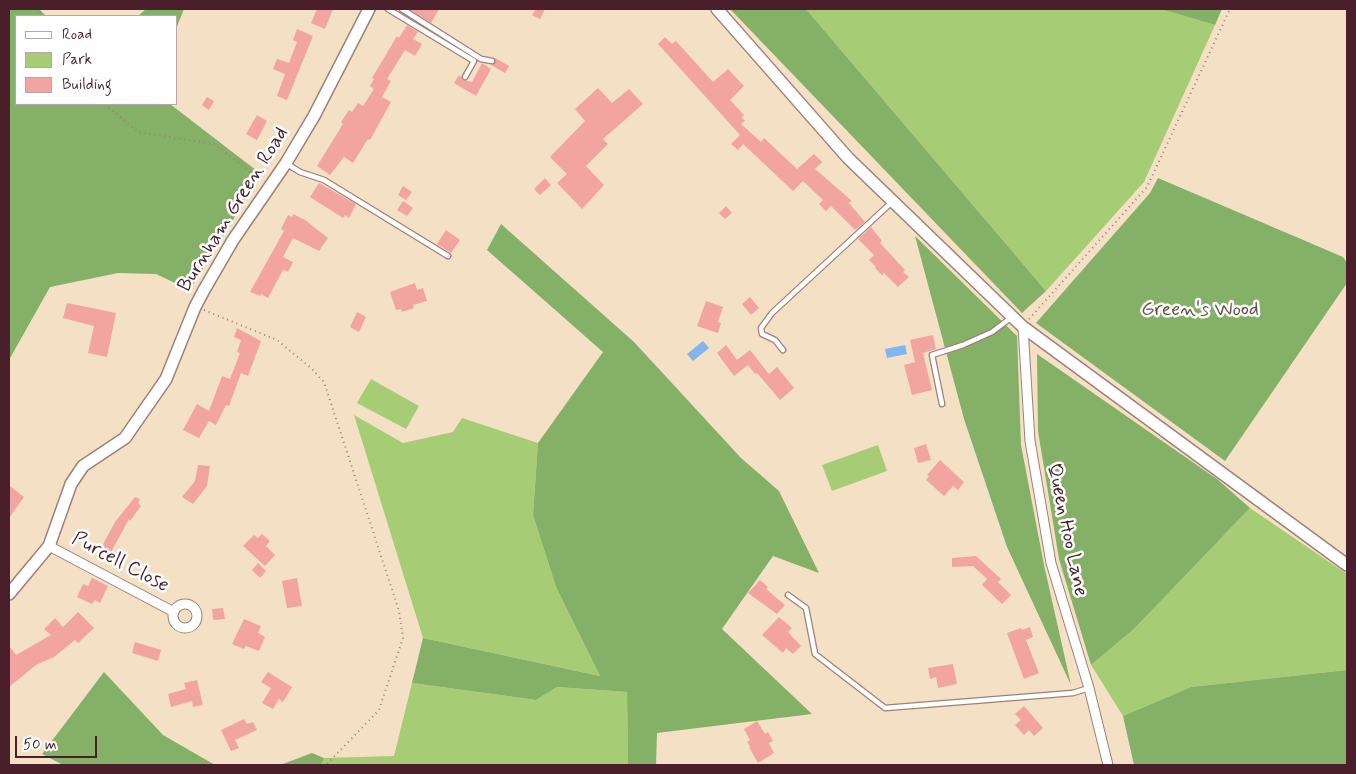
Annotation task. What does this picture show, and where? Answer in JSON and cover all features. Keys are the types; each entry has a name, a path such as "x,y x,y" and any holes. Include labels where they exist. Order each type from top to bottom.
{"street":[{"name":"Burnham Green Road","path":"9,594 49,546 61,507 83,466 125,438 166,378 195,307 233,240 286,163 314,116 369,9"},
{"path":"717,9 848,158 1023,327 1347,565"},
{"name":"Queen Hoo Lane","path":"1023,327 1030,441 1051,563 1088,688 1108,765"},
{"name":"Purcell Close","path":"49,546 174,612"}],"lane":[{"path":"388,9 474,61 465,77"},
{"path":"402,9 481,59 492,61"},
{"path":"286,163 300,172 324,180 448,256"},
{"path":"783,350 775,340 762,334 760,328 772,313 894,201"},
{"path":"942,404 932,355 992,332 1013,317"},
{"path":"788,595 806,608 810,620 811,640 815,654 885,708 1073,693 1088,688"}],"path":[{"path":"1023,327 1147,187 1230,9"},
{"path":"106,105 138,132 214,144 269,186"},
{"path":"195,307 229,318 277,340 324,382 399,611 403,638 379,710 326,765"}],"green space":[{"path":"9,9 39,9 45,15 15,15 15,105 171,105 261,174 190,290 156,274 118,273 50,287 9,360"},
{"path":"146,9 184,9 178,24 178,15 139,15"},
{"path":"730,9 806,9 1046,291 1022,313"},
{"path":"806,9 1162,9 1215,25 1144,182 1046,291"},
{"path":"1161,9 1222,9 1215,25"},
{"name":"Green's Wood","path":"1158,178 1343,257 1347,263 1347,283 1225,461 1036,323 1150,193"},
{"path":"501,224 634,342 741,458 779,491 819,573 773,556 722,629 812,714 657,733 656,765 628,765 627,692 557,687 536,700 412,683 423,638 600,676 556,587 533,515 538,443 603,352 487,250"},
{"path":"915,236 1017,336 1021,445 1044,565 1071,685 1007,547 964,419"},
{"path":"1037,354 1217,479 1250,508 1134,629 1091,665 1059,559 1038,431"},
{"path":"371,379 419,406 406,429 357,403"},
{"path":"354,415 403,443 453,432 462,418 538,443 533,515 556,587 600,676 423,638"},
{"path":"878,445 887,471 832,491 822,465"},
{"path":"1250,508 1347,574 1347,670 1191,687 1123,716 1091,665 1134,629"},
{"path":"1347,670 1347,765 1134,765 1123,716 1191,687"},
{"path":"104,672 163,735 215,765 63,765 42,754"},
{"path":"412,683 536,700 557,687 627,692 628,765 321,765 324,758 394,756"},
{"path":"312,753 324,758 321,765 280,765"}],"water":[{"path":"703,341 709,348 693,361 687,354"},
{"path":"905,345 907,354 887,358 885,349"}],"building":[{"path":"317,9 333,9 325,29 311,23"},
{"path":"409,9 439,9 431,23"},
{"path":"536,9 545,9 540,19 532,15"},
{"path":"407,25 418,32 413,39 422,44 415,56 405,50 387,79 391,81 382,97 391,102 370,140 368,139 353,163 344,157 330,175 317,166 343,124 341,122 349,110 352,112 358,103 363,106 374,89 370,86 374,79 372,78 397,36 399,38"},
{"path":"297,29 313,36 287,100 277,96 285,74 273,69 277,59 289,63 297,42 293,40"},
{"path":"665,37 672,44 676,41 713,82 728,69 744,86 730,100 744,115 742,117 745,121 741,124 761,142 764,138 797,169 814,154 822,162 815,169 852,201 849,203 865,222 855,230 831,206 826,211 819,204 823,200 803,181 793,191 743,144 738,150 731,144 740,135 658,44"},
{"path":"495,58 509,66 505,73 491,65 495,63"},
{"path":"482,63 491,69 476,96 454,83 459,75 463,80 472,82"},
{"path":"598,88 612,103 629,89 643,104 603,139 608,144 586,166 604,185 582,209 557,183 567,174 550,157 585,121 575,109"},
{"path":"207,97 214,101 209,110 202,105"},
{"path":"257,115 267,121 257,140 246,134"},
{"path":"545,178 551,185 540,195 534,189"},
{"path":"319,183 356,204 349,218 345,215 343,218 310,197"},
{"path":"403,186 412,192 406,200 398,195"},
{"path":"403,201 413,208 407,216 397,210"},
{"path":"726,206 732,213 725,219 719,213"},
{"path":"293,214 305,220 328,238 319,251 293,238 283,257 293,262 288,272 283,270 268,298 261,294 260,296 250,292 284,231 281,229 288,215 292,217"},
{"path":"871,227 882,241 880,243 909,277 898,287 884,273 882,275 875,268 869,260 874,255 858,239"},
{"path":"446,230 460,240 451,253 437,244"},
{"path":"415,283 417,290 423,288 427,301 413,305 414,308 402,312 401,309 396,310 390,292"},
{"path":"750,297 759,308 751,315 742,304"},
{"path":"706,301 723,307 718,322 721,323 718,333 697,326"},
{"path":"67,303 116,313 107,357 88,353 94,326 63,318"},
{"path":"357,312 366,317 359,332 350,327"},
{"path":"237,328 261,341 248,376 241,373 229,406 226,405 216,425 209,421 199,438 183,430 197,404 209,411 222,376 230,379 240,353 237,352 241,340 234,337"},
{"path":"933,335 936,349 923,353 932,390 912,395 904,365 915,362 910,340"},
{"path":"726,345 737,360 750,350 769,374 777,367 794,388 780,400 748,365 734,376 717,353"},
{"path":"926,444 931,460 918,463 914,448"},
{"path":"940,460 964,482 958,490 953,486 944,496 926,480 929,476 927,475"},
{"path":"198,465 210,466 207,486 193,504 182,497 195,481"},
{"path":"9,485 24,497 9,518"},
{"path":"135,497 140,499 138,503 141,506 130,521 129,519 110,554 101,548 115,522"},
{"path":"262,534 270,541 266,546 275,555 265,566 243,546 254,535 258,538"},
{"path":"976,556 1001,579 998,582 1011,595 1002,604 982,585 987,579 973,566 952,567 952,558"},
{"path":"258,563 266,571 260,578 252,570"},
{"path":"92,578 108,586 100,603 95,600 92,604 77,597 83,584 88,586"},
{"path":"297,578 302,606 287,608 282,581"},
{"path":"760,580 768,587 766,589 785,605 777,614 748,593"},
{"path":"223,608 225,619 213,620 212,609"},
{"path":"78,612 94,628 78,643 75,640 54,657 36,665 9,687 9,646 16,655 51,635 44,629 55,618 63,627"},
{"path":"779,617 792,628 788,632 801,646 793,654 786,648 783,653 762,635"},
{"path":"244,619 261,626 258,633 265,637 259,651 246,646 244,649 232,644"},
{"path":"1030,627 1033,637 1026,640 1039,673 1024,679 1007,633"},
{"path":"135,642 161,650 158,661 132,653"},
{"path":"953,664 957,684 938,688 936,677 930,679 928,668"},
{"path":"268,672 292,687 283,702 279,699 273,709 262,703 271,688 261,682"},
{"path":"197,680 203,705 193,707 192,701 171,707 168,694 186,689 184,683"},
{"path":"1024,706 1043,728 1034,736 1029,730 1024,735 1015,725 1021,720 1015,714"},
{"path":"244,719 247,724 253,722 257,730 235,740 239,748 231,751 221,730"},
{"path":"757,721 765,734 768,732 773,741 769,743 774,753 758,763 749,747 747,742 750,740 744,729"}]}
